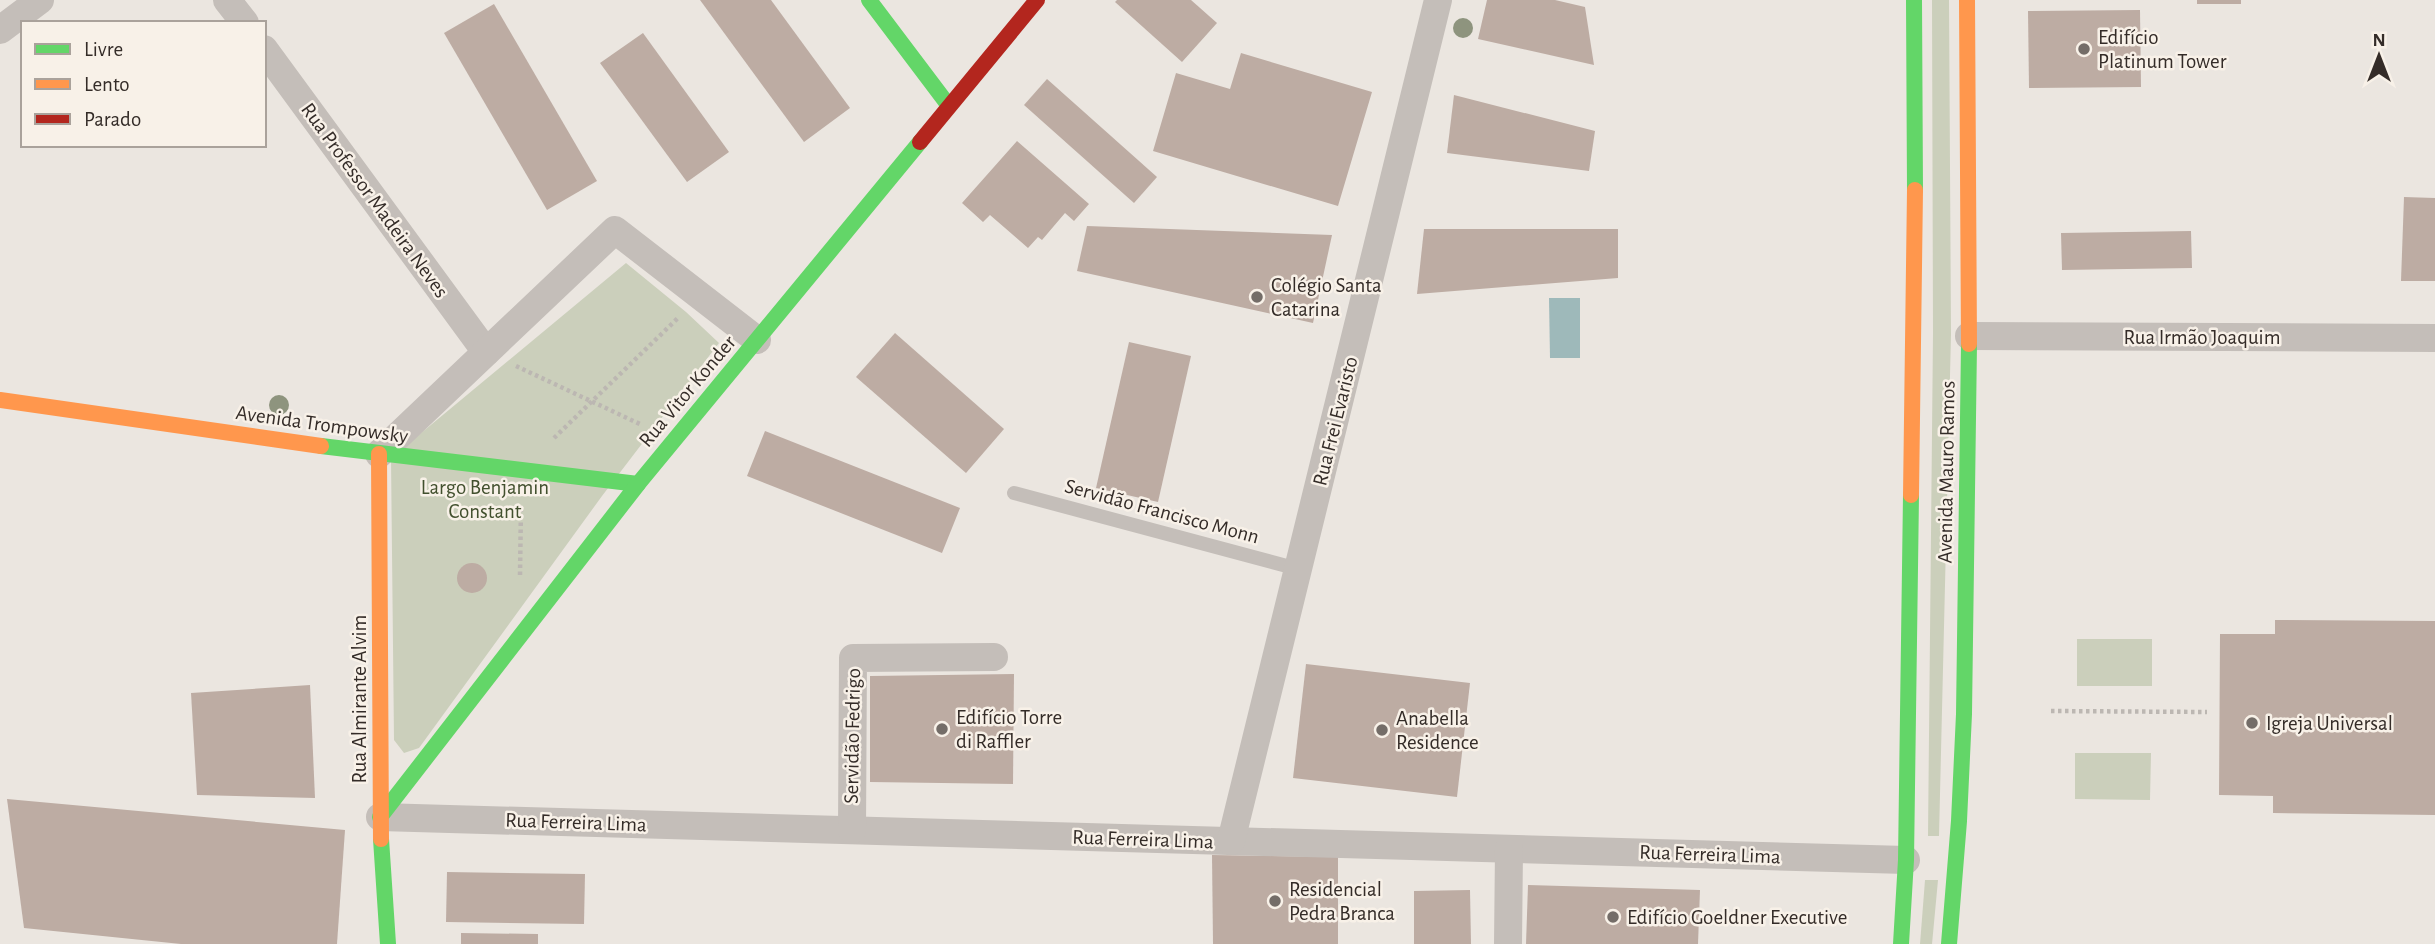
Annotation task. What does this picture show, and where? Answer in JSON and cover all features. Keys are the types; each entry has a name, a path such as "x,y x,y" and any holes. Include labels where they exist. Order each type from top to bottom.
{"main road":[{"path":"869,0 949,106"},
{"name":"Rua Vitor Konder","path":"380,817 638,484 1037,0"},
{"name":"Avenida Mauro Ramos","path":"1901,944 1912,860 1914,0"},
{"name":"Avenida Mauro Ramos","path":"1949,944 1950,861 1964,714 1969,336 1966,0"},
{"name":"Avenida Trompowsky","path":"0,400 379,454 638,484"},
{"name":"Rua Almirante Alvim","path":"379,454 380,817 388,944"},
{"path":"566,475 580,487 585,496"},
{"path":"593,513 594,541"}],"street":[{"path":"0,30 40,0"},
{"path":"227,0 243,21"},
{"name":"Rua Frei Evaristo","path":"1231,841 1438,0"},
{"name":"Rua Professor Madeira Neves","path":"266,52 486,352"},
{"path":"379,454 615,230 757,340"},
{"name":"Rua Irmão Joaquim","path":"1969,336 2435,338"},
{"name":"Servidão Fedrigo","path":"852,830 853,658 994,657"},
{"name":"Rua Ferreira Lima","path":"380,817 1912,860"},
{"path":"1508,944 1509,849"}],"lane":[{"name":"Servidão Francisco Monn","path":"1014,493 1298,569"}],"path":[{"path":"519,587 522,470 700,297"},
{"path":"486,352 674,440"},
{"path":"2051,711 2207,712"}],"green space":[{"path":"1932,0 1949,0 1951,334 1939,836 1928,836 1933,333"},
{"name":"Largo Benjamin Constant","path":"626,263 719,343 602,496 419,748 404,753 394,740 391,458"},
{"path":"2077,639 2152,639 2152,686 2077,686"},
{"path":"2075,753 2151,753 2150,800 2075,799"},
{"path":"1925,880 1938,880 1932,944 1920,944"}],"water":[{"path":"1549,298 1580,298 1580,358 1550,358"}],"building":[{"path":"700,0 771,0 850,108 804,142"},
{"path":"1191,0 1217,23 1182,62 1115,2"},
{"path":"1487,0 1555,0 1585,7 1594,65 1478,39"},
{"path":"2197,0 2241,0 2241,4 2197,4"},
{"path":"494,4 597,181 547,210 444,33"},
{"name":"Edifício Platinum Tower","path":"2140,10 2141,87 2029,88 2028,11"},
{"path":"643,33 729,152 687,182 600,63"},
{"path":"1241,53 1372,92 1338,206 1153,151 1176,73 1230,89"},
{"path":"1047,79 1157,177 1134,203 1024,105"},
{"path":"1454,95 1595,131 1589,171 1447,153"},
{"path":"1017,141 1089,204 1074,221 1065,213 1042,240 1038,237 1028,248 990,215 983,222 962,203"},
{"path":"2404,197 2435,198 2435,281 2401,281"},
{"name":"Colégio Santa Catarina","path":"1087,226 1332,235 1313,323 1077,271"},
{"path":"1424,229 1618,229 1618,278 1417,294"},
{"path":"2191,231 2192,268 2062,270 2061,233"},
{"path":"895,333 1004,429 966,473 856,377"},
{"path":"1129,342 1191,356 1158,502 1096,488"},
{"path":"765,431 960,508 942,553 747,476"},
{"path":"472,563 483,567 487,578 483,589 472,593 461,589 457,578 461,567"},
{"path":"2275,620 2435,621 2435,815 2273,813 2273,796 2219,795 2220,634 2275,634"},
{"name":"Anabella Residence","path":"1306,664 1470,683 1457,797 1293,778"},
{"name":"Edifício Torre di Raffler","path":"1014,674 1013,784 870,782 870,676"},
{"path":"310,685 315,798 197,795 191,693"},
{"path":"7,799 345,830 337,944 181,944 24,928"},
{"name":"Residencial Pedra Branca","path":"1212,855 1338,857 1338,944 1213,944"},
{"path":"447,872 585,874 584,924 446,922"},
{"name":"Edifício Goeldner Executive","path":"1528,885 1700,890 1698,944 1526,944"},
{"path":"1470,890 1471,944 1414,944 1414,891"},
{"path":"461,933 538,934 538,944 461,944"}],"traffic: fast":[{"path":"869,0 949,106"},
{"path":"1914,0 1915,190"},
{"path":"380,817 638,484 920,142"},
{"path":"1949,944 1964,714 1969,344"},
{"path":"321,446 638,484"},
{"path":"1901,944 1906,860 1911,495"},
{"path":"381,839 388,944"}],"traffic: slow":[{"path":"1967,0 1969,344"},
{"path":"1911,495 1915,190"},
{"path":"0,400 321,446"},
{"path":"379,454 381,839"}],"traffic: jam":[{"path":"920,142 1037,0"}],"place":[{"name":"Edifício Platinum Tower","path":"2084,49"},
{"name":"Colégio Santa Catarina","path":"1257,297"},
{"name":"Igreja Universal","path":"2252,723"},
{"name":"Edifício Torre di Raffler","path":"942,729"},
{"name":"Anabella Residence","path":"1382,730"},
{"name":"Residencial Pedra Branca","path":"1275,901"},
{"name":"Edifício Goeldner Executive","path":"1613,917"}]}
